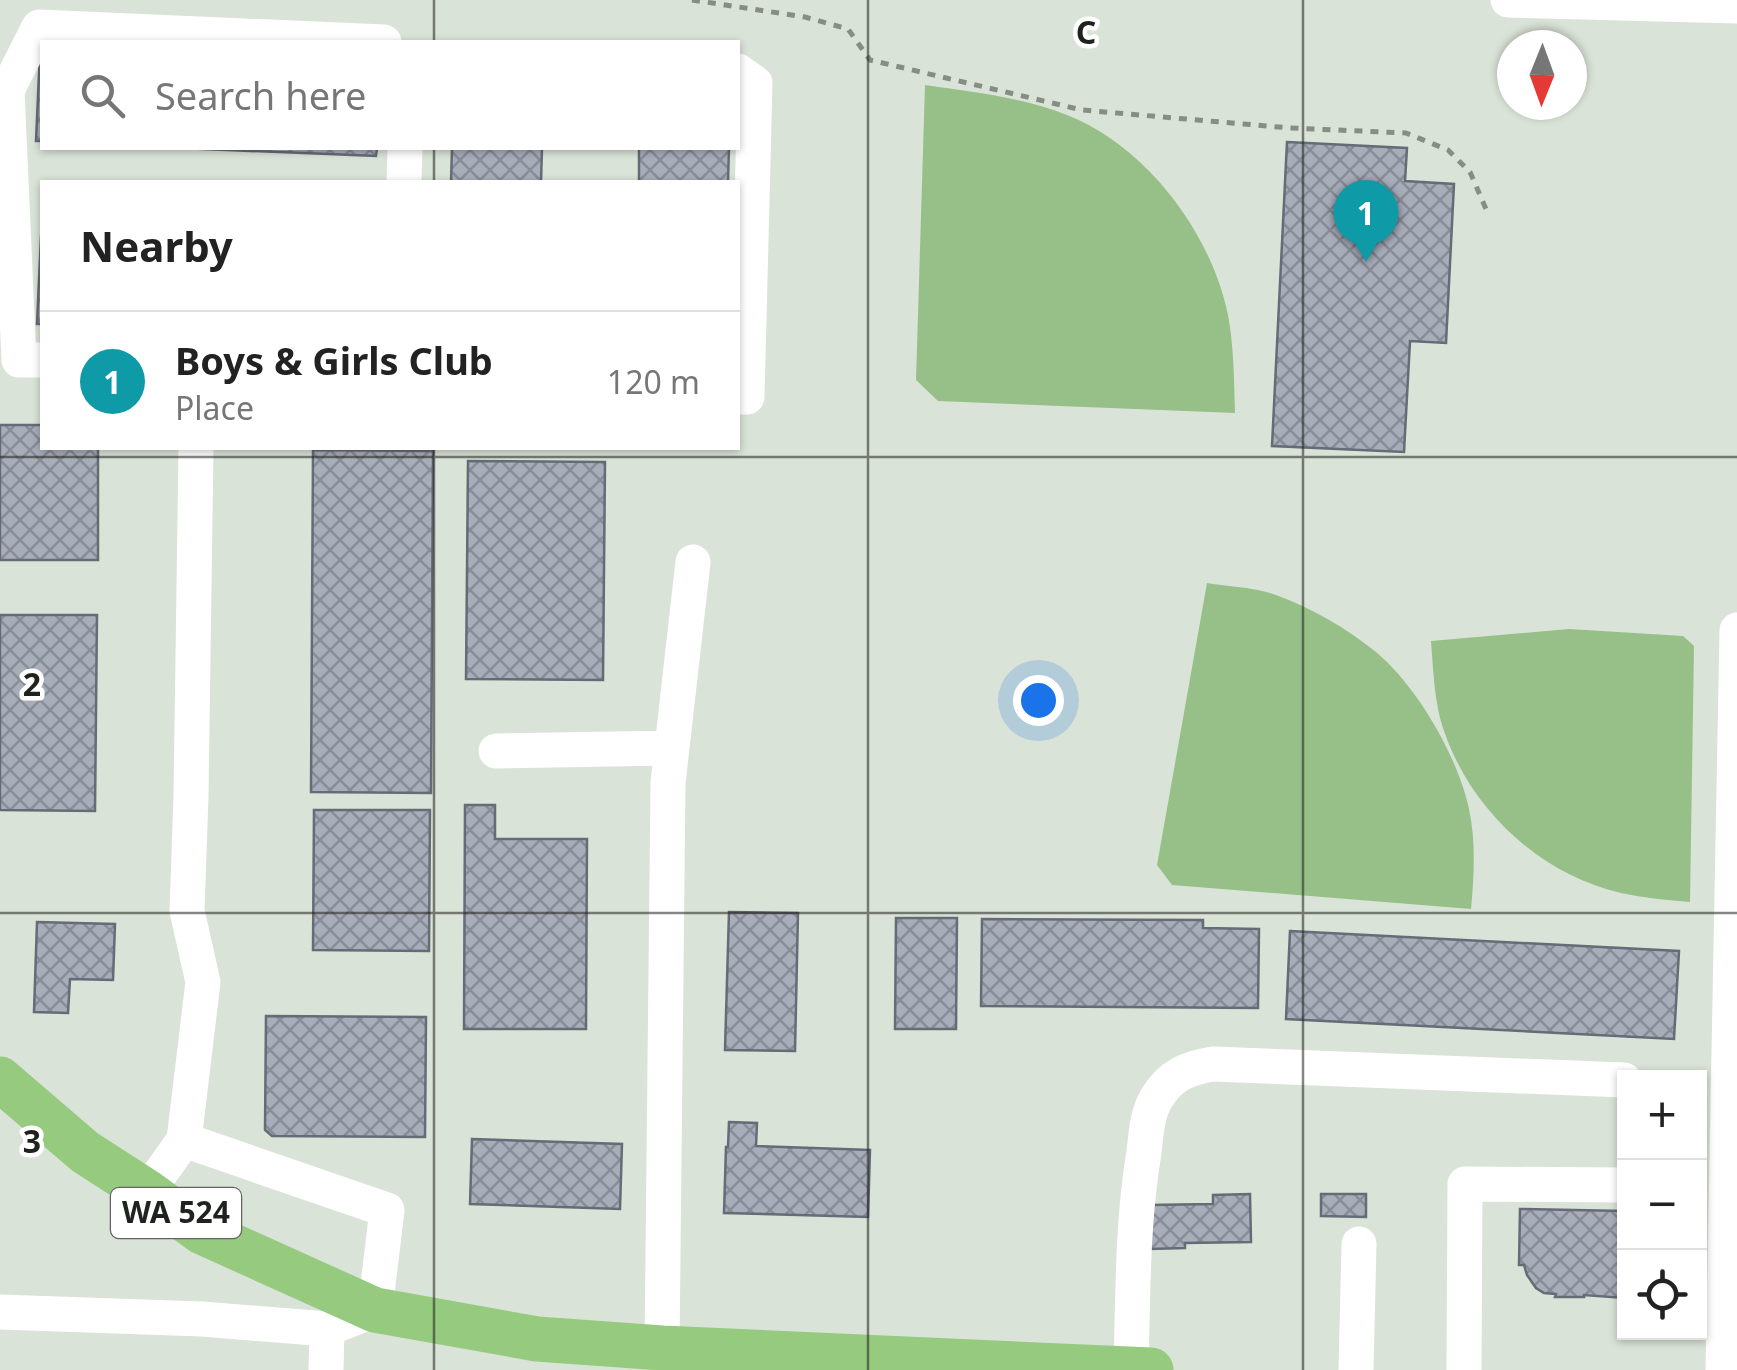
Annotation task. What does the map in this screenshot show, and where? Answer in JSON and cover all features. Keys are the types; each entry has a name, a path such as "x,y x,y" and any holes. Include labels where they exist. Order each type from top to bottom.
{"main road":[{"name":"WA 524","path":"0,1079 85,1152 202,1232 374,1310 537,1339 607,1357 662,1348 725,1360 1151,1370"}],"street":[{"path":"1508,0 1737,6"},
{"path":"40,360 18,360 27,191 7,90 39,26 341,40"},
{"path":"740,72 755,83 747,397 740,397"},
{"path":"404,180 405,150"},
{"path":"147,1192 184,1140 203,982 187,911 196,450"},
{"path":"662,1348 668,782 693,562"},
{"path":"1723,1370 1731,1214 1723,1095 1737,630"},
{"path":"496,751 672,748"},
{"path":"1131,1370 1135,1202 1148,1122 1155,1100 1189,1068 1214,1064 1617,1080"},
{"path":"0,1312 202,1319 327,1330 374,1310 387,1210 184,1140"},
{"path":"1464,1370 1465,1184 1617,1185"},
{"path":"1356,1370 1359,1244"},
{"path":"326,1370 327,1330"}],"path":[{"path":"692,0 805,17 848,29 870,60 1082,110 1290,128 1406,133 1448,150 1470,172 1486,210"}],"green space":[{"path":"925,85 1015,99 1067,115 1096,129 1148,170 1190,223 1219,284 1231,339 1235,413 938,401 916,380"},
{"path":"1207,583 1268,592 1316,612 1376,652 1406,684 1446,745 1464,789 1474,846 1471,909 1172,885 1157,865"},
{"path":"1569,629 1683,636 1694,646 1690,902 1621,893 1560,869 1507,830 1466,778 1451,749 1438,709 1431,641"}],"building":[{"path":"40,52 40,141 36,141"},
{"path":"1287,142 1407,148 1405,181 1454,184 1446,343 1410,341 1404,452 1272,446"},
{"path":"228,150 377,150 376,156"},
{"path":"452,150 542,150 541,180 451,180"},
{"path":"639,150 729,150 728,180 639,180"},
{"path":"40,258 40,324 37,324"},
{"path":"0,425 40,425 40,450 98,450 98,560 0,560"},
{"path":"313,450 433,451 431,793 311,792"},
{"path":"468,461 605,462 603,680 466,679"},
{"path":"0,615 97,615 95,811 0,810"},
{"path":"465,805 495,805 495,839 587,839 586,1029 464,1029"},
{"path":"314,810 430,810 429,951 313,950"},
{"path":"729,912 798,913 795,1051 725,1050"},
{"path":"896,918 957,918 956,1029 895,1029"},
{"path":"982,919 1203,920 1203,928 1259,929 1258,1008 981,1006"},
{"path":"37,922 115,924 113,980 70,979 68,1013 34,1012"},
{"path":"1290,931 1679,951 1674,1039 1286,1019"},
{"path":"266,1016 426,1017 425,1137 272,1136 265,1130"},
{"path":"729,1122 757,1123 756,1146 870,1150 868,1217 724,1213"},
{"path":"472,1139 622,1144 620,1209 470,1204"},
{"path":"1250,1194 1251,1242 1185,1243 1185,1248 1149,1249 1149,1205 1213,1204 1213,1195"},
{"path":"1321,1194 1366,1194 1366,1217 1321,1216"},
{"path":"1520,1209 1617,1211 1617,1297 1555,1297 1556,1294 1536,1288 1524,1265 1519,1265"}],"place":[{"name":"Boys & Girls Club","path":"1366,262"}]}
